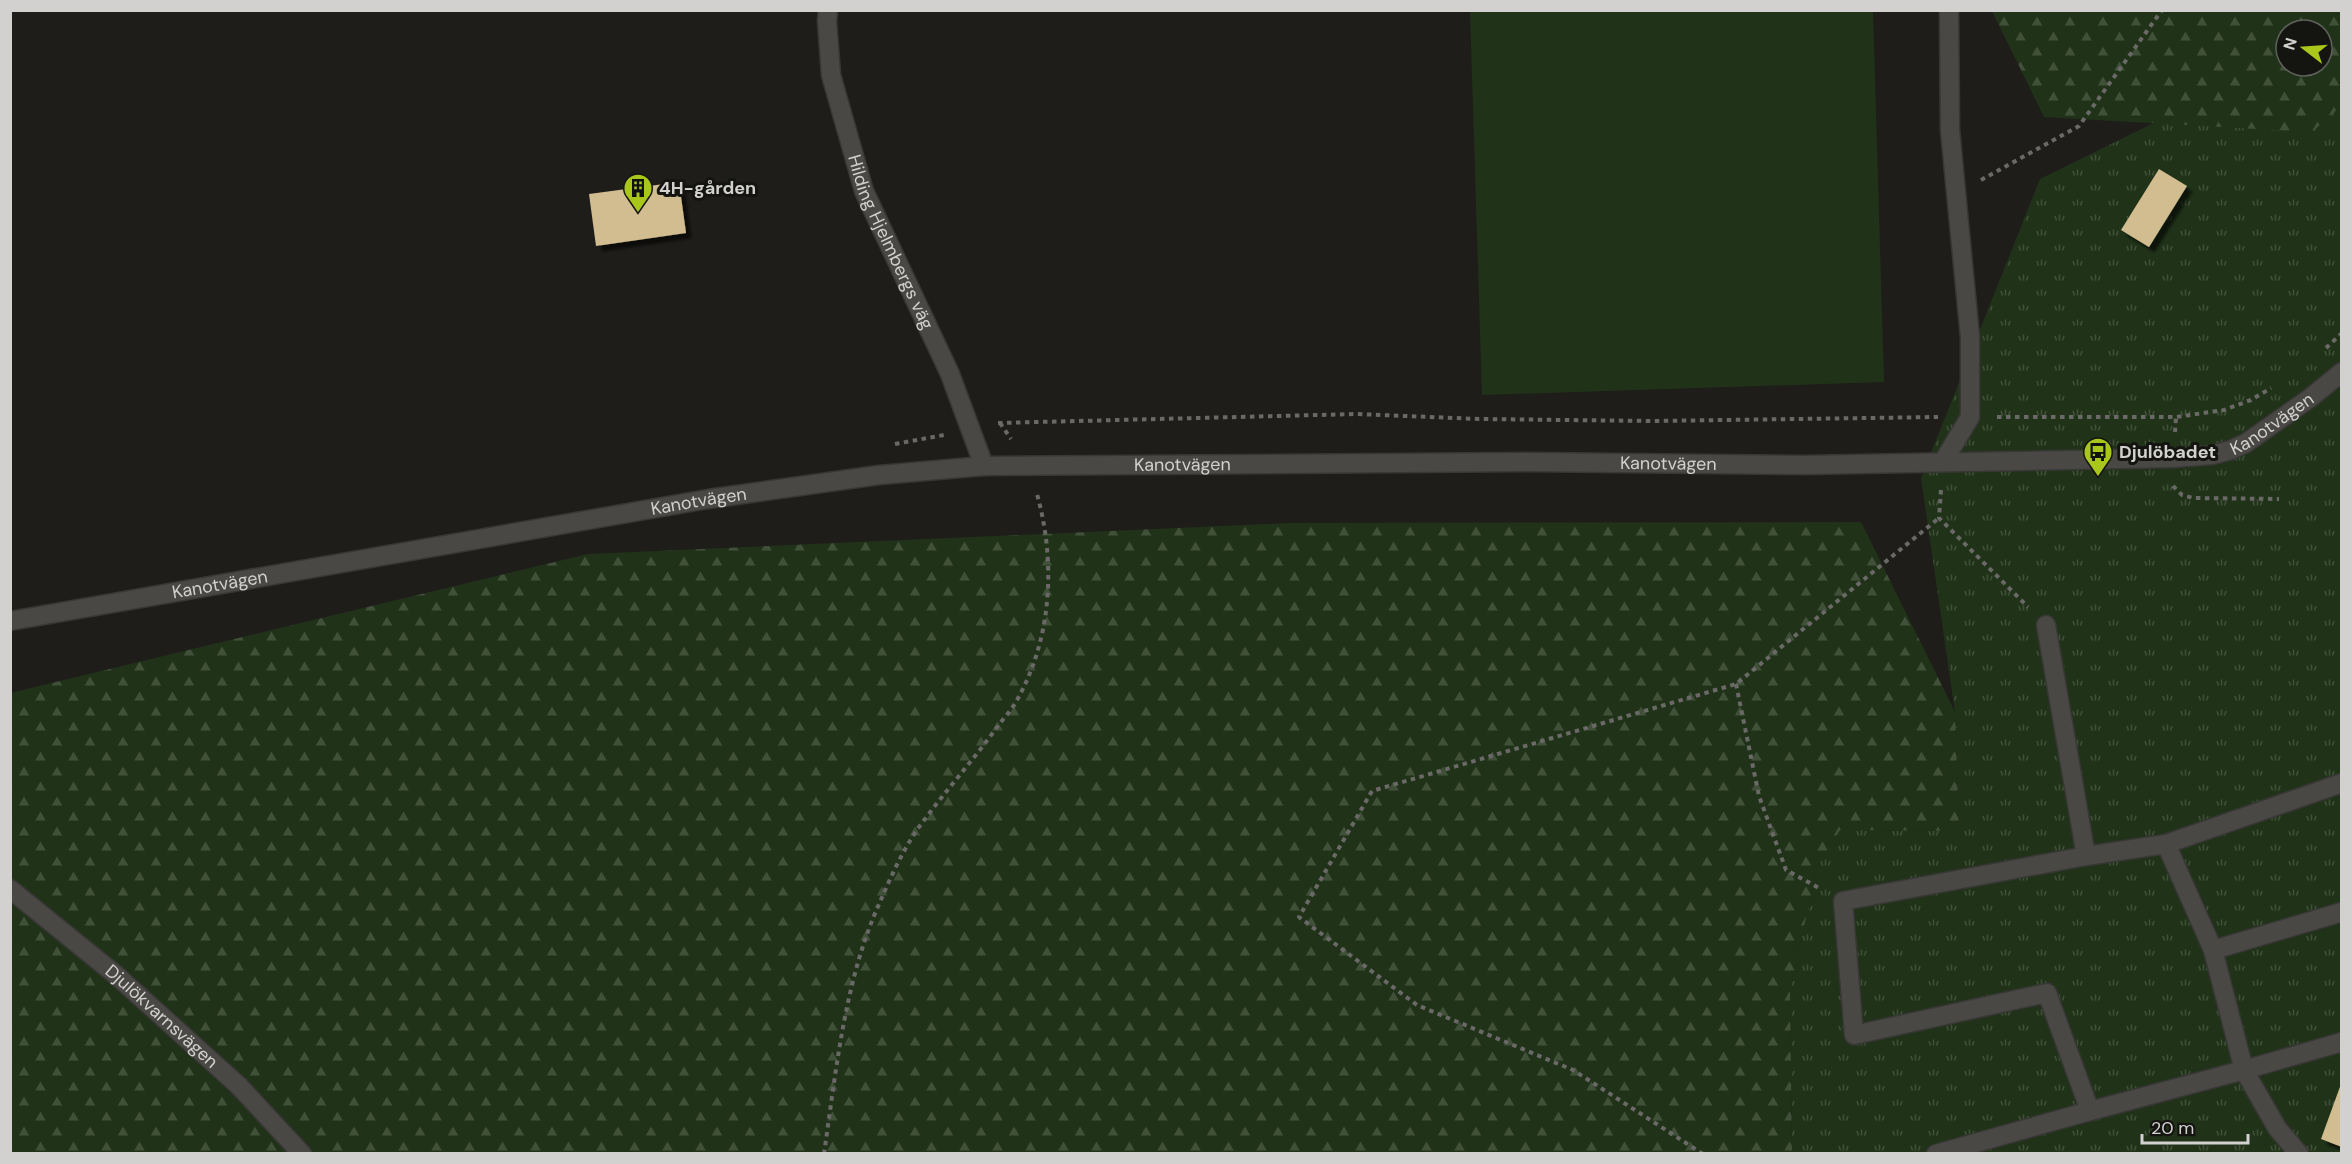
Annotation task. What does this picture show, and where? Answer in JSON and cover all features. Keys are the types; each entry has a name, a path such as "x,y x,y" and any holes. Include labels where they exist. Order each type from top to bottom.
{"street":[{"name":"Hilding Hjelmbergs väg","path":"828,10 831,75 864,190 950,374 984,466"},
{"path":"1943,462 1970,417 1970,337 1950,130 1949,10"},
{"name":"Kanotvägen","path":"10,621 708,499 879,475 984,466 1529,462 1794,465 2173,458 2212,455 2246,443 2310,398 2342,372"},
{"path":"2046,625 2086,856"},
{"path":"2090,1111 2047,993 1854,1035 1843,901 2086,856 2166,844 2342,783"},
{"path":"2166,844 2213,950 2244,1070 2277,1128 2299,1154"},
{"name":"Djulökvarnsvägen","path":"10,889 134,990 239,1086 302,1154"},
{"path":"2213,950 2342,912"},
{"path":"1936,1154 2342,1042"}],"path":[{"path":"1956,194 2079,126 2162,10"},
{"path":"2318,354 2342,333"},
{"path":"824,1154 844,1020 859,962 878,904 904,852 924,820 966,770 1017,701 1039,649 1048,602 1047,564 1039,502 1029,465 1000,423 1357,414 1479,419 1653,421 2176,417 2224,410 2251,400 2278,385"},
{"path":"1703,1154 1573,1070 1417,1005 1299,917 1372,790 1736,684 1939,518 1943,462"},
{"path":"1939,518 2046,625"},
{"path":"1736,684 1759,796 1786,870 1843,901"}],"green space":[{"path":"1470,11 1873,11 1884,382 1482,395"},
{"path":"1992,11 2341,11 2341,106 2312,132 2044,117"},
{"path":"2341,30 2341,1153 1792,1154 1790,991 1817,867 1839,830 1959,831 1955,712 1921,478 2040,179 2274,64 2274,78 2334,78 2334,43"},
{"path":"1861,522 1955,712 1959,831 1840,830 1817,867 1790,991 1792,1153 11,1153 10,693 588,554 1291,523"}],"building":[{"path":"2159,169 2187,186 2149,247 2121,230"},
{"name":"4H-gården","path":"679,182 686,233 596,246 589,194"},
{"path":"2342,1084 2342,1147 2321,1139"}],"place":[{"name":"4H-gården","path":"638,214"},
{"name":"Djulöbadet","path":"2098,478"}]}
